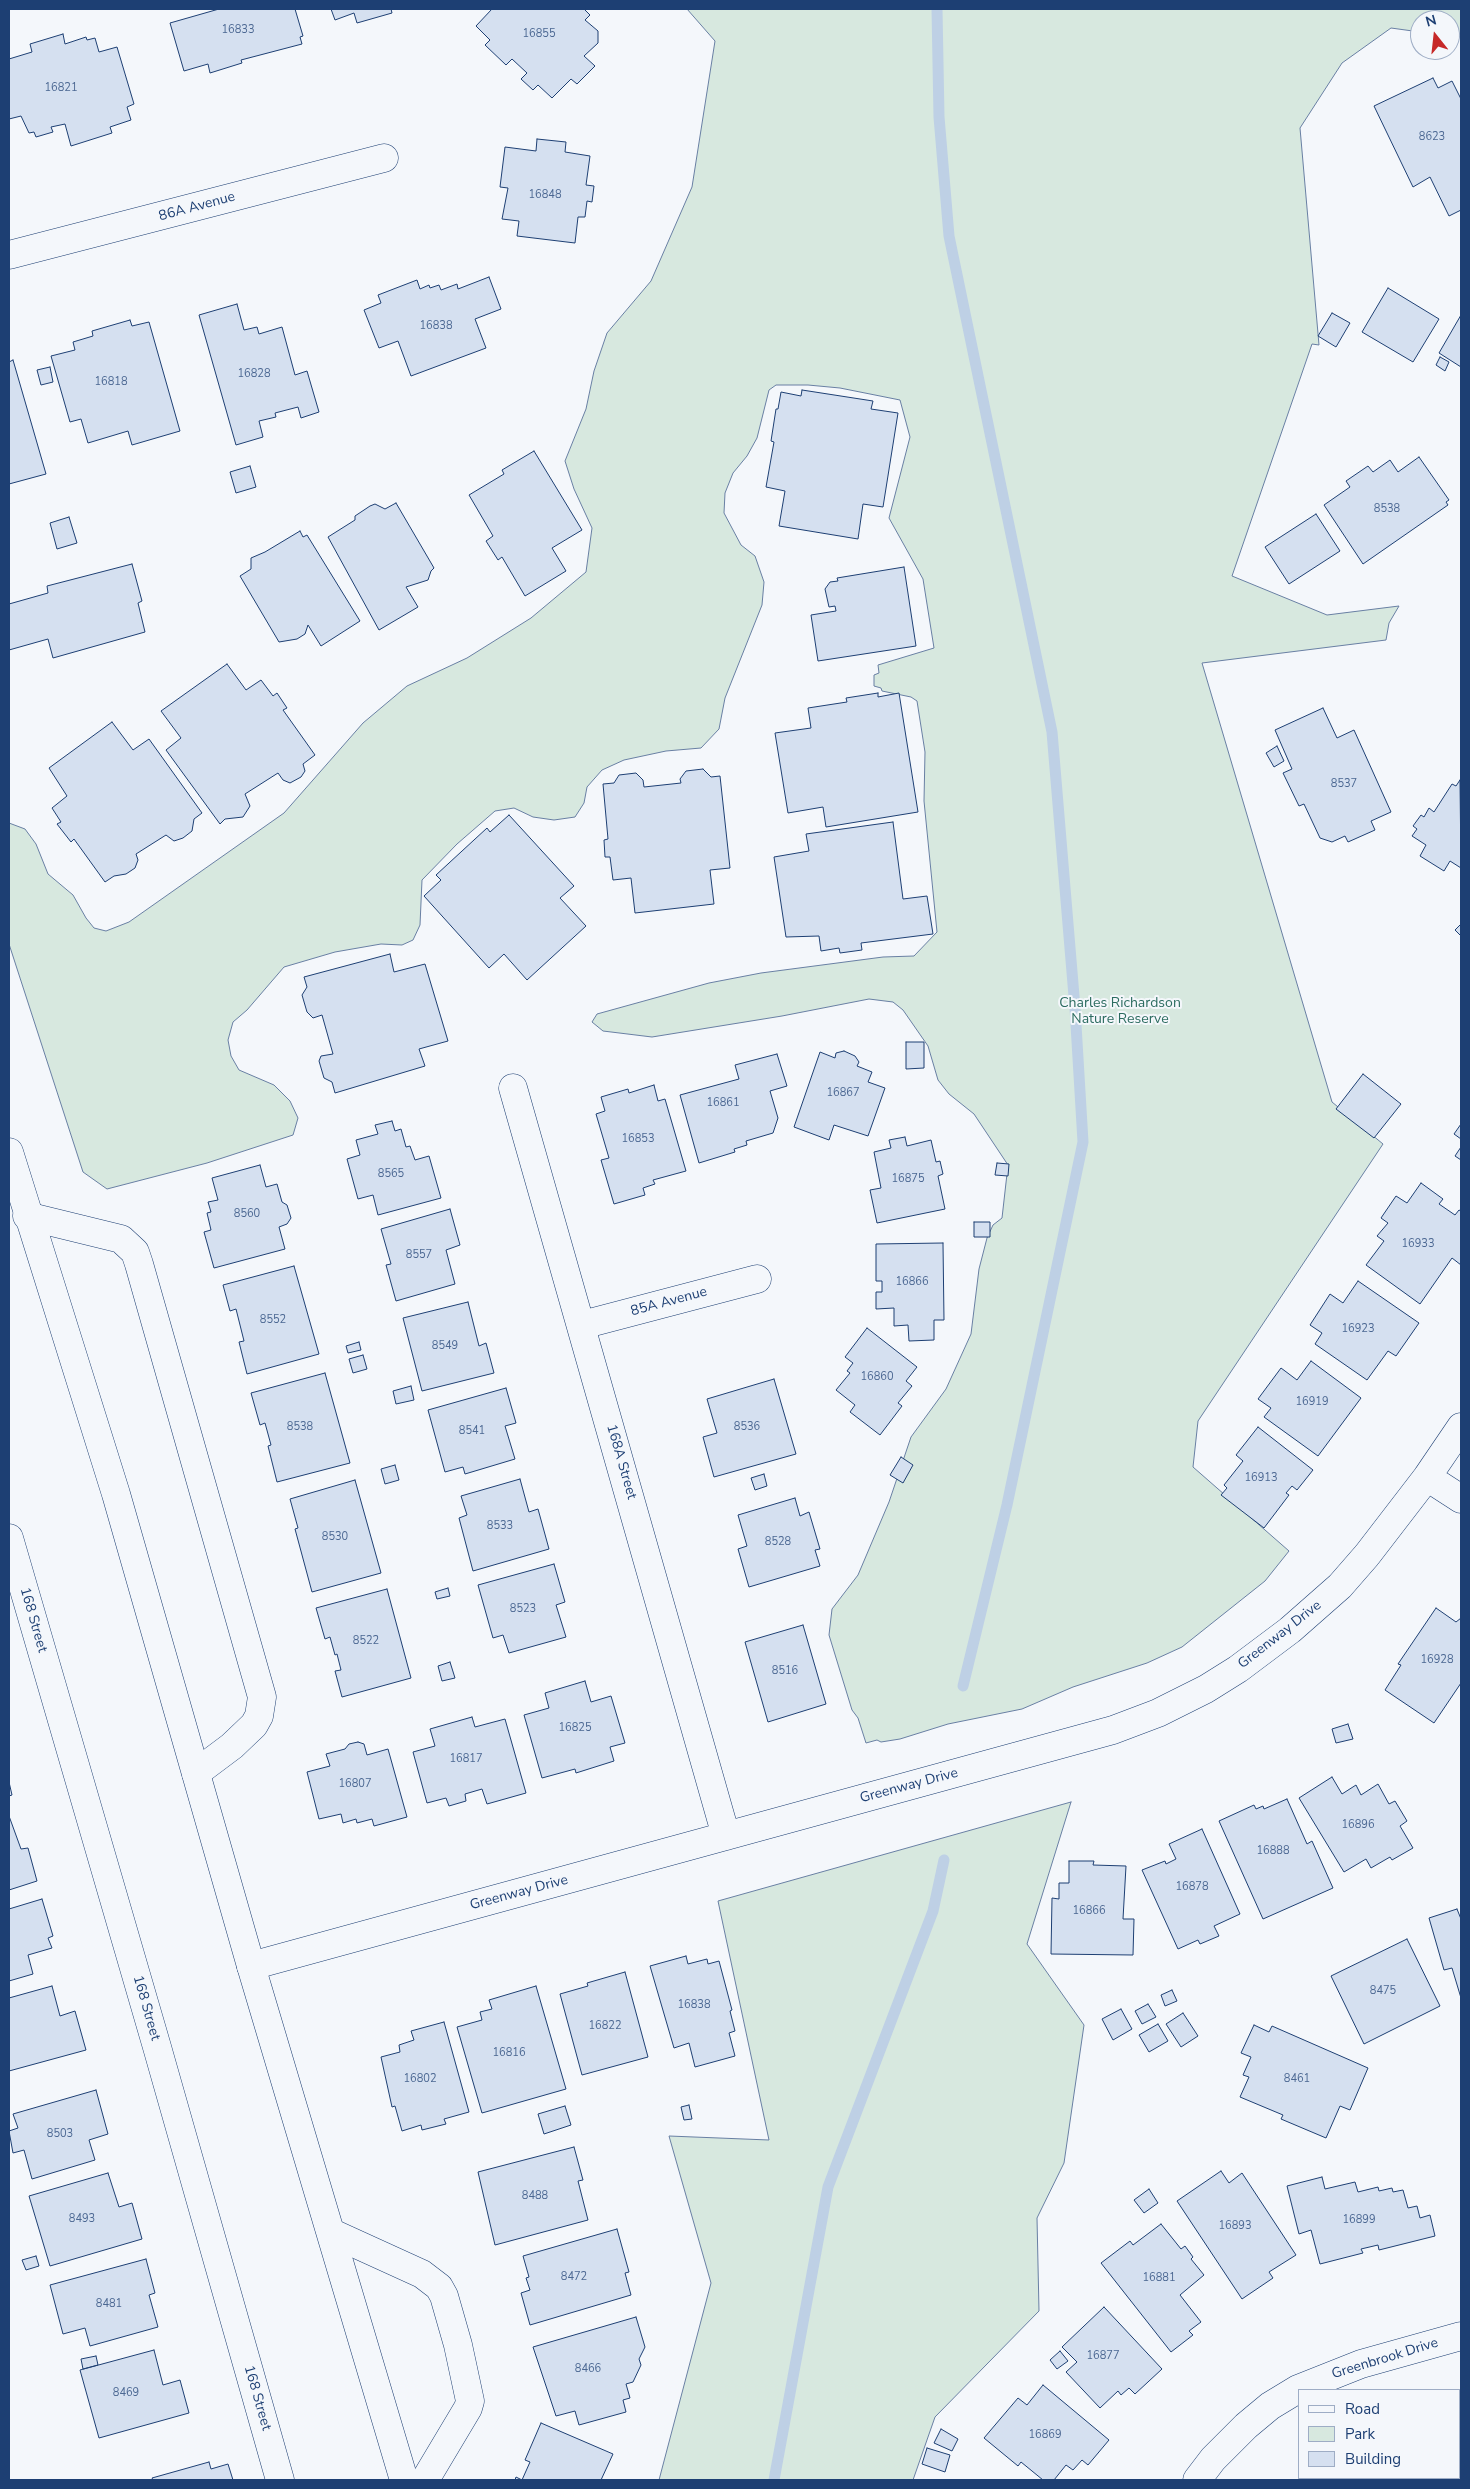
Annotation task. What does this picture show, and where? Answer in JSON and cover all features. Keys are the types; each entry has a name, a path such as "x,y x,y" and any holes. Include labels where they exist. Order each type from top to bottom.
{"street":[{"name":"86A Avenue","path":"9,256 384,158"},
{"name":"168A Street","path":"513,1088 726,1836"},
{"path":"9,1152 27,1216 116,1494 251,1966 404,2480"},
{"path":"27,1216 122,1239 131,1247 139,1264 262,1697 259,1716 254,1725 232,1746 196,1773"},
{"name":"85A Avenue","path":"582,1325 757,1279"},
{"name":"Greenway Drive","path":"251,1966 1113,1730 1151,1716 1190,1697 1230,1674 1264,1649 1340,1586 1367,1555 1427,1478 1461,1427"},
{"path":"1427,1478 1461,1499"},
{"name":"168 Street","path":"9,1538 160,2056 280,2480"},
{"path":"332,2233 422,2274 439,2287 444,2296 458,2345 470,2401 468,2408 425,2480"},
{"name":"Greenbrook Drive","path":"1197,2480 1213,2459 1246,2426 1270,2406 1298,2389 1361,2364 1461,2336"}],"green space":[{"name":"Charles Richardson Nature Reserve","path":"687,9 1461,9 1461,37 1460,10 1410,10 1410,31 1391,28 1342,63 1300,128 1319,345 1312,344 1232,576 1327,615 1399,606 1389,623 1386,640 1202,663 1332,1102 1383,1144 1198,1421 1193,1467 1289,1551 1265,1581 1182,1647 1147,1663 1073,1687 1022,1709 948,1724 900,1739 881,1742 877,1740 866,1743 858,1718 852,1710 829,1635 832,1609 858,1575 889,1502 911,1437 946,1389 971,1334 979,1269 987,1238 993,1225 1002,1218 1008,1165 974,1114 949,1094 938,1080 928,1046 903,1010 893,1002 869,999 782,1016 652,1037 603,1031 592,1022 597,1014 709,983 761,973 883,957 914,956 937,932 924,801 925,752 917,701 911,697 882,691 881,688 874,686 874,675 879,673 878,665 934,648 923,579 889,518 910,437 900,400 840,388 808,385 776,385 769,390 757,438 747,456 733,473 725,493 724,513 741,545 755,556 764,582 762,605 725,698 719,729 701,748 666,751 624,760 602,770 587,787 584,803 575,817 554,820 533,817 514,808 495,811 457,844 422,880 420,925 413,940 402,945 381,944 335,952 284,967 247,1010 233,1022 228,1040 231,1056 239,1070 274,1085 290,1101 298,1118 293,1135 207,1163 107,1189 83,1172 9,944 9,823 25,829 36,844 48,874 73,895 94,928 106,931 129,922 284,813 363,723 407,686 467,658 531,618 586,572 592,528 574,489 565,461 586,409 594,371 607,333 651,281 692,187 715,41"},
{"path":"1071,1802 1027,1944 1084,2025 1064,2163 1037,2218 1039,2311 935,2417 913,2480 659,2480 711,2283 669,2136 769,2140 718,1901"}],"building":[{"path":"219,9 295,9 303,36 300,37 302,44 241,60 242,63 210,73 208,64 184,71 170,23"},
{"path":"331,9 391,9 392,13 357,23 354,13 335,20"},
{"path":"492,9 584,9 590,15 585,20 598,31 598,43 584,56 595,66 577,84 571,79 552,98 538,85 533,90 521,79 527,73 512,59 506,65 485,45 490,40 476,26"},
{"path":"63,34 65,44 86,37 87,40 95,38 99,52 117,47 134,104 127,107 131,120 110,127 112,133 71,146 65,124 51,127 53,132 36,137 34,132 29,133 21,116 9,119 9,59 32,52 30,44"},
{"path":"1433,78 1438,88 1452,81 1461,99 1461,210 1449,216 1430,177 1413,187 1374,106"},
{"path":"537,139 566,142 565,152 590,156 586,185 594,186 592,202 587,201 585,217 578,217 575,243 517,236 519,221 502,219 508,188 500,187 505,147 536,151"},
{"path":"489,277 501,309 475,319 486,348 411,376 398,341 379,348 364,310 381,303 378,295 417,280 420,289 429,285 430,288 439,285 441,290 457,284 458,289"},
{"path":"1388,288 1439,319 1413,362 1362,332"},
{"path":"237,304 244,330 257,327 259,334 282,327 295,375 307,371 319,412 301,418 298,407 275,413 276,417 259,421 263,437 236,445 199,315"},
{"path":"1332,313 1350,323 1336,347 1318,336"},
{"path":"1461,315 1461,367 1439,353"},
{"path":"130,320 132,326 149,322 180,431 132,445 128,431 88,443 81,419 70,422 51,356 75,350 73,342 93,336 92,331"},
{"path":"1440,357 1449,362 1445,371 1436,365"},
{"path":"13,360 46,474 9,484 9,362"},
{"path":"50,367 53,382 41,385 37,370"},
{"path":"802,390 873,401 871,409 898,413 883,507 863,504 858,539 779,526 785,491 766,487 774,442 771,441 776,409 778,409 781,392 801,396"},
{"path":"534,451 582,530 552,548 566,571 525,596 502,557 498,560 486,541 493,536 469,495 504,474 502,470"},
{"path":"1419,457 1449,500 1446,502 1448,505 1363,564 1324,505 1350,487 1346,481 1368,466 1373,472 1390,460 1398,472"},
{"path":"250,466 256,487 236,493 230,472"},
{"path":"396,503 434,568 428,580 406,587 418,607 379,630 328,537 355,520 355,516 370,506 375,504 385,509"},
{"path":"1316,514 1340,551 1289,584 1265,547"},
{"path":"69,517 77,543 57,549 50,523"},
{"path":"300,531 303,537 307,535 360,621 321,646 308,625 305,634 297,639 279,642 240,576 251,569 251,558 265,552"},
{"path":"132,564 142,601 138,603 145,632 53,658 48,639 9,650 9,604 48,593 47,586"},
{"path":"904,567 916,646 818,661 811,615 836,611 835,606 829,607 825,589 830,582 838,581 837,578"},
{"path":"227,664 246,690 261,680 273,696 277,693 287,708 283,710 315,755 303,764 305,771 301,777 290,783 283,780 278,773 245,794 250,806 243,817 225,819 220,824 166,750 181,738 161,711"},
{"path":"878,693 878,697 899,693 918,812 826,827 823,807 788,813 775,733 811,728 808,708 847,702 846,698"},
{"path":"1323,708 1337,738 1354,730 1391,812 1371,821 1375,830 1348,842 1345,836 1332,842 1320,838 1304,804 1299,806 1283,773 1292,769 1275,730"},
{"path":"112,722 133,750 149,739 202,813 194,819 192,831 183,838 174,841 166,835 136,854 138,860 135,868 126,874 114,876 105,882 74,839 71,842 57,824 61,822 52,808 67,796 49,768"},
{"path":"1277,746 1284,761 1274,767 1266,753"},
{"path":"703,769 711,777 720,776 730,868 710,870 714,904 635,913 631,878 613,880 610,857 605,857 604,840 608,839 603,784 614,783 619,775 636,773 643,780 644,787 681,783 680,779 686,771"},
{"path":"1460,780 1461,868 1450,861 1444,871 1420,856 1426,845 1412,836 1417,829 1413,826 1421,815 1424,817 1429,808 1434,812 1452,784 1456,786"},
{"path":"509,815 574,886 560,898 586,926 527,980 504,954 489,968 424,896 441,880 436,875 487,828 490,832"},
{"path":"893,822 903,899 927,896 933,934 861,943 862,950 840,953 839,948 821,951 819,936 786,937 774,857 809,851 806,834"},
{"path":"1461,924 1461,936 1455,930"},
{"path":"390,954 394,972 425,964 448,1041 419,1049 425,1066 335,1093 332,1082 324,1078 319,1061 321,1056 333,1054 322,1015 313,1018 307,1012 302,995 307,987 304,977"},
{"path":"906,1042 924,1042 924,1068 906,1069"},
{"path":"844,1051 855,1056 859,1062 857,1066 872,1072 868,1082 885,1088 868,1136 834,1125 829,1140 794,1127 820,1052 835,1058 836,1053"},
{"path":"777,1054 787,1086 770,1091 778,1118 773,1133 746,1141 747,1145 734,1149 735,1152 699,1163 680,1095 739,1079 735,1065"},
{"path":"1363,1074 1401,1104 1374,1138 1336,1109"},
{"path":"654,1085 658,1101 665,1099 686,1171 653,1180 655,1184 643,1188 645,1195 614,1204 601,1160 609,1158 596,1114 605,1111 601,1097 628,1089 629,1093"},
{"path":"392,1121 395,1131 401,1129 406,1147 410,1146 415,1160 429,1156 441,1198 378,1215 373,1195 358,1199 347,1159 360,1155 356,1140 378,1134 375,1125"},
{"path":"1461,1124 1461,1139 1454,1134"},
{"path":"905,1137 907,1146 931,1140 936,1162 940,1161 943,1174 938,1176 945,1209 877,1223 870,1190 881,1188 874,1152 891,1148 889,1140"},
{"path":"1461,1147 1461,1160 1455,1156"},
{"path":"997,1163 1009,1164 1008,1176 995,1175"},
{"path":"260,1165 266,1187 277,1184 282,1202 287,1205 291,1218 287,1224 279,1227 285,1249 214,1268 204,1232 211,1230 207,1213 211,1212 208,1202 218,1200 212,1178"},
{"path":"1421,1183 1443,1199 1439,1204 1455,1215 1459,1210 1461,1211 1461,1265 1452,1258 1420,1304 1366,1265 1384,1241 1377,1236 1388,1223 1381,1218 1396,1196 1407,1203"},
{"path":"450,1209 460,1245 446,1250 455,1284 396,1301 386,1265 391,1264 381,1229"},
{"path":"974,1222 990,1222 990,1237 974,1237"},
{"path":"943,1243 944,1320 934,1320 934,1340 909,1341 908,1325 894,1326 894,1308 876,1309 876,1292 882,1292 882,1281 876,1281 876,1244"},
{"path":"294,1266 319,1354 247,1374 239,1342 244,1341 236,1309 230,1311 223,1285"},
{"path":"1358,1281 1419,1323 1396,1356 1388,1351 1367,1380 1315,1344 1322,1333 1310,1325 1330,1294 1343,1303"},
{"path":"468,1302 479,1346 486,1343 494,1373 422,1391 403,1318"},
{"path":"867,1328 917,1367 906,1381 912,1386 898,1403 902,1406 880,1435 850,1412 855,1405 836,1390 850,1373 847,1371 853,1363 845,1357"},
{"path":"359,1342 361,1350 348,1353 346,1346"},
{"path":"363,1355 367,1369 353,1373 349,1359"},
{"path":"1311,1361 1361,1398 1318,1456 1264,1417 1271,1408 1258,1399 1281,1368 1297,1380"},
{"path":"325,1373 350,1463 277,1482 268,1446 271,1445 265,1423 260,1425 251,1393"},
{"path":"774,1379 796,1454 714,1477 703,1437 717,1433 707,1399"},
{"path":"411,1386 414,1400 396,1404 393,1391"},
{"path":"506,1388 516,1423 505,1426 515,1459 465,1474 463,1467 445,1472 428,1410"},
{"path":"1258,1427 1313,1470 1297,1490 1292,1486 1286,1493 1289,1495 1264,1528 1221,1495 1227,1488 1224,1485 1243,1461 1236,1455"},
{"path":"901,1457 913,1465 903,1483 890,1475"},
{"path":"395,1465 399,1480 385,1484 381,1469"},
{"path":"764,1474 767,1486 755,1490 751,1478"},
{"path":"520,1479 529,1512 538,1509 549,1549 473,1571 459,1518 467,1515 461,1496"},
{"path":"355,1480 381,1573 312,1592 295,1529 298,1528 290,1499"},
{"path":"795,1498 800,1516 809,1512 820,1549 815,1550 820,1566 749,1587 738,1549 747,1546 738,1515"},
{"path":"554,1564 565,1602 556,1605 566,1637 509,1653 503,1635 493,1638 478,1585"},
{"path":"448,1588 450,1596 437,1599 435,1592"},
{"path":"387,1589 411,1678 342,1697 335,1671 341,1670 337,1654 335,1655 330,1637 325,1639 316,1608"},
{"path":"1436,1608 1456,1622 1461,1618 1461,1683 1434,1723 1385,1690 1401,1665 1398,1664"},
{"path":"803,1625 826,1704 768,1722 745,1642"},
{"path":"450,1662 455,1678 442,1681 438,1666"},
{"path":"585,1681 591,1702 611,1696 625,1743 610,1747 614,1761 576,1773 575,1769 542,1778 524,1715 549,1708 545,1693"},
{"path":"472,1717 475,1727 505,1719 526,1793 487,1804 482,1789 465,1794 466,1801 449,1806 446,1798 427,1803 413,1752 435,1746 430,1729"},
{"path":"1348,1724 1353,1739 1336,1743 1332,1729"},
{"path":"358,1742 364,1744 367,1755 388,1749 407,1817 374,1826 372,1819 357,1823 356,1819 343,1823 341,1814 319,1819 307,1772 330,1766 326,1754 345,1749 349,1744"},
{"path":"1332,1777 1342,1794 1356,1785 1361,1795 1378,1784 1389,1804 1395,1801 1407,1821 1400,1826 1413,1848 1392,1860 1390,1857 1371,1868 1366,1859 1344,1872 1299,1798"},
{"path":"9,1782 12,1795 9,1796"},
{"path":"1287,1799 1307,1844 1312,1841 1333,1888 1263,1919 1219,1821 1254,1805 1256,1809 1263,1806 1264,1809"},
{"path":"9,1816 21,1849 28,1848 37,1881 9,1890"},
{"path":"1202,1829 1240,1914 1214,1926 1219,1936 1200,1944 1198,1940 1178,1949 1142,1870 1165,1861 1166,1864 1176,1859 1169,1844"},
{"path":"1069,1861 1094,1861 1093,1865 1126,1866 1123,1919 1134,1919 1133,1955 1051,1954 1052,1898 1059,1899 1059,1883 1069,1883"},
{"path":"42,1899 53,1936 48,1938 52,1948 28,1955 33,1974 9,1981 9,1909"},
{"path":"1457,1909 1461,1919 1461,1998 1452,1968 1444,1970 1429,1918"},
{"path":"1407,1939 1440,2006 1364,2044 1331,1976"},
{"path":"686,1956 688,1964 707,1959 708,1964 719,1961 732,2010 730,2011 735,2031 729,2033 735,2056 695,2067 689,2043 674,2048 650,1966"},
{"path":"625,1972 648,2057 582,2075 560,1994 588,1986 587,1983"},
{"path":"52,1986 60,2016 75,2011 86,2050 9,2071 9,1998"},
{"path":"536,1986 566,2089 482,2113 457,2027 482,2020 480,2012 492,2009 489,2000"},
{"path":"1172,1990 1177,2001 1165,2006 1161,1995"},
{"path":"1148,2004 1156,2017 1142,2024 1135,2011"},
{"path":"1121,2009 1132,2029 1113,2040 1102,2019"},
{"path":"1183,2013 1198,2036 1181,2047 1166,2024"},
{"path":"444,2022 469,2112 444,2119 446,2124 422,2130 421,2125 402,2131 395,2106 392,2107 381,2057 400,2052 399,2045 414,2040 411,2031"},
{"path":"1158,2024 1168,2041 1149,2052 1139,2035"},
{"path":"1254,2025 1269,2032 1272,2026 1368,2068 1350,2110 1340,2106 1326,2138 1281,2119 1283,2115 1240,2097 1249,2077 1243,2075 1251,2057 1241,2053"},
{"path":"96,2090 108,2134 89,2140 95,2160 32,2179 24,2150 13,2153 9,2131 18,2128 13,2114"},
{"path":"689,2105 692,2119 684,2120 681,2107"},
{"path":"565,2106 571,2125 544,2134 538,2114"},
{"path":"574,2147 583,2180 578,2181 588,2220 495,2245 478,2172"},
{"path":"1221,2171 1229,2183 1242,2173 1296,2255 1269,2272 1273,2278 1242,2299 1177,2201"},
{"path":"108,2173 119,2207 132,2203 142,2239 50,2266 29,2196"},
{"path":"1322,2177 1325,2189 1355,2182 1358,2192 1378,2187 1379,2191 1392,2188 1393,2192 1403,2190 1408,2208 1417,2206 1420,2218 1430,2215 1435,2236 1379,2250 1378,2245 1361,2249 1363,2253 1320,2264 1311,2230 1299,2234 1287,2186"},
{"path":"1149,2189 1158,2203 1144,2213 1134,2200"},
{"path":"1161,2224 1181,2249 1185,2246 1193,2257 1191,2259 1204,2275 1180,2295 1201,2322 1189,2331 1193,2335 1171,2352 1101,2263 1130,2241 1133,2245"},
{"path":"617,2229 629,2272 625,2273 631,2295 530,2325 521,2293 530,2290 526,2278 529,2277 523,2256"},
{"path":"36,2256 39,2266 26,2270 22,2260"},
{"path":"146,2259 155,2293 149,2295 158,2327 90,2346 85,2328 63,2334 50,2285"},
{"path":"1104,2307 1162,2369 1135,2394 1129,2388 1121,2395 1118,2391 1100,2408 1066,2372 1077,2362 1062,2347"},
{"path":"636,2317 645,2347 639,2359 641,2365 633,2382 626,2384 630,2398 623,2400 626,2412 579,2425 575,2411 556,2416 533,2347"},
{"path":"154,2350 163,2385 180,2380 189,2413 99,2438 80,2370"},
{"path":"1060,2351 1068,2361 1057,2369 1050,2360"},
{"path":"96,2356 98,2365 83,2369 81,2359"},
{"path":"1043,2385 1109,2440 1088,2465 1082,2460 1073,2470 1066,2465 1054,2480 1043,2480 1021,2462 1018,2466 984,2438 1018,2398 1027,2405"},
{"path":"541,2423 613,2454 601,2480 522,2480 530,2462 525,2460"},
{"path":"941,2429 958,2439 952,2451 934,2443"},
{"path":"927,2448 950,2455 945,2472 922,2464"},
{"path":"209,2462 211,2469 228,2464 233,2480 153,2480 152,2478"},
{"path":"1376,2479 1456,2479 1456,2480"}],"waterway":[{"path":"937,9 939,117 949,236 1052,732 1075,1008 1083,1142 1007,1505 963,1686"},
{"path":"774,2480 828,2187 933,1911 944,1860"}]}
